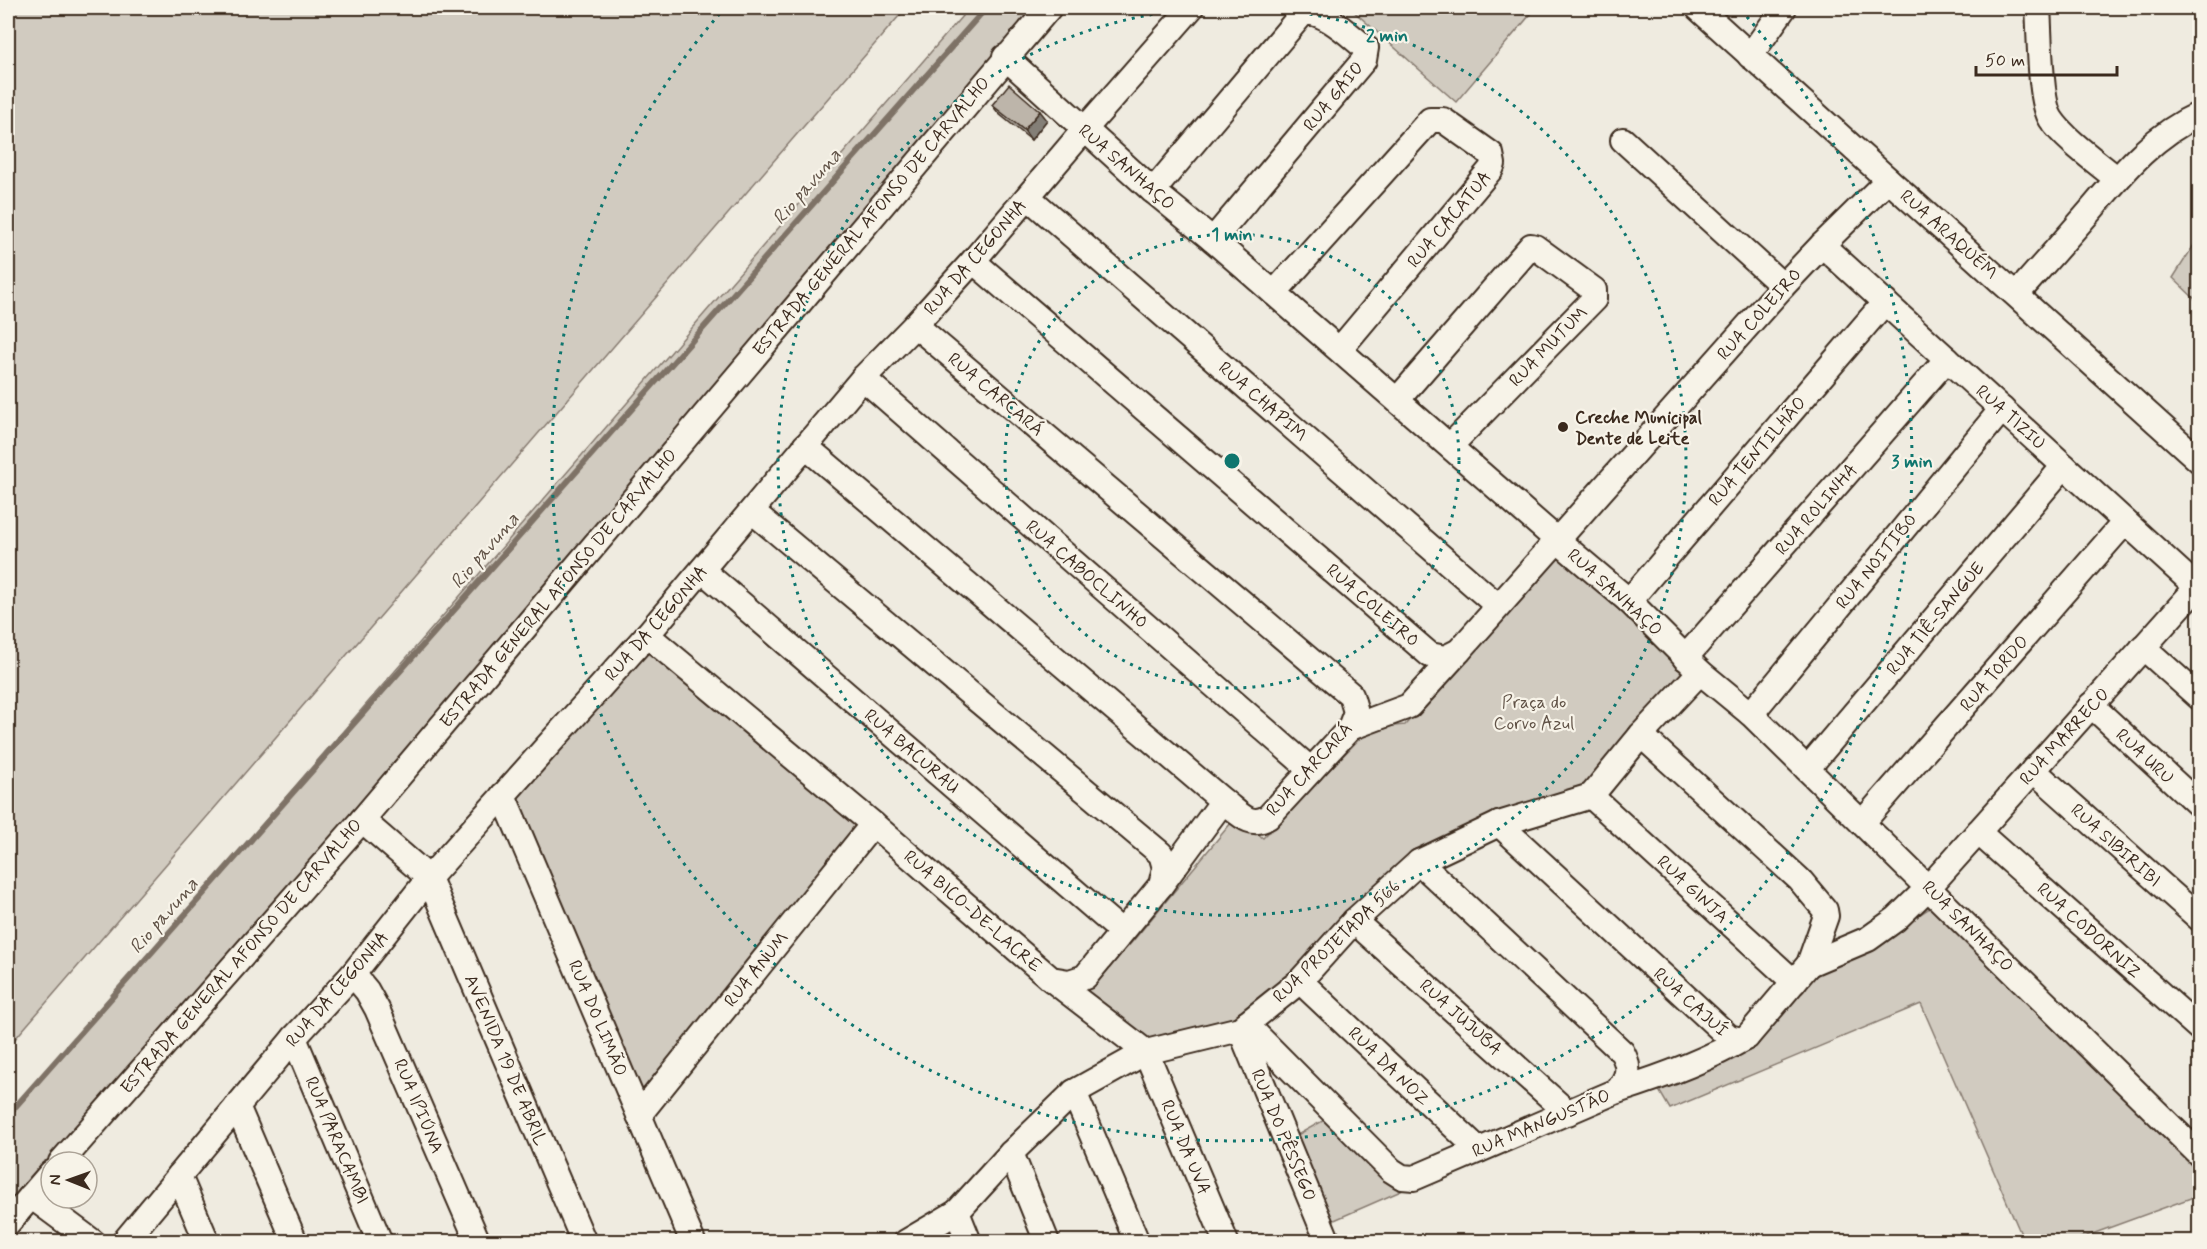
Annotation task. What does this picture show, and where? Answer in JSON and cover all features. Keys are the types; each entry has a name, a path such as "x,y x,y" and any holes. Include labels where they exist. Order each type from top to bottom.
{"street":[{"name":"ESTRADA GENERAL AFONSO DE CARVALHO","path":"72,1150 362,820 1005,57 1049,8"},
{"name":"RUA DA CEGONHA","path":"124,1242 294,1038 353,974 429,878 647,635 862,378 915,325 973,261 1084,129 1191,8"},
{"name":"RUA ARAQUÉM","path":"1698,8 2017,294 2199,461"},
{"path":"1750,56 1784,8"},
{"path":"2038,8 2044,102 2050,118 2061,131 2117,179"},
{"name":"RUA GAIO","path":"1153,191 1302,14 1308,12 1320,14 1363,46 1366,53 1364,60 1214,240"},
{"name":"RUA SANHAÇO","path":"1005,57 1153,191 1214,240 1629,601 1693,665 1751,714 1929,887 2199,1155"},
{"path":"2017,294 2117,179 2162,134 2178,123 2199,114"},
{"name":"RUA CACATUA","path":"1274,293 1430,120 1443,120 1491,154 1493,164 1491,169 1340,349"},
{"path":"1623,140 1784,286"},
{"name":"RUA COLEIRO","path":"973,261 1430,655 1445,658 1459,651 1784,286 1888,180"},
{"name":"RUA CHAPIM","path":"1028,197 1498,606"},
{"name":"RUA TIZIU","path":"1822,245 2198,587"},
{"name":"RUA MUTUM","path":"1398,399 1531,246 1535,246 1594,290 1594,299 1450,446"},
{"name":"RUA TENTILHÃO","path":"1629,601 1885,302"},
{"name":"RUA CARCARÁ","path":"806,446 1223,801 1252,822 1268,817 1350,728 1356,712 1351,695 915,325"},
{"name":"RUA ROLINHA","path":"1693,665 1947,359"},
{"name":"RUA CABOCLINHO","path":"862,378 1311,770"},
{"name":"RUA NOITIBO","path":"1751,714 2002,409"},
{"name":"RUA TIÊ-SANGUE","path":"1807,769 2064,466"},
{"path":"752,511 1161,854 1164,868 1161,885"},
{"name":"RUA TORDO","path":"1862,823 2125,522"},
{"name":"RUA BACURAU","path":"702,570 1121,931"},
{"name":"RUA MARRECO","path":"1802,973 1868,939 1896,919 1929,887 2198,587"},
{"name":"RUA BICO-DE-LACRE","path":"647,635 873,824 1051,979 1069,982 1085,977 1161,885 1223,801"},
{"path":"2143,647 2199,698"},
{"path":"1350,728 1409,706 1459,651"},
{"path":"1592,796 1693,665"},
{"name":"RUA URU","path":"2091,705 2199,806"},
{"name":"RUA CAJUÍ","path":"1499,824 1729,1037 1736,1040 1747,1037 1802,973 1826,916 1825,910 1800,880 1641,735"},
{"name":"RUA SIBIRIBI","path":"2033,770 2199,919"},
{"name":"RUA DO LIMÃO","path":"503,795 693,1242"},
{"name":"RUA PROJETADA 566","path":"906,1242 957,1212 1011,1153 1074,1092 1146,1052 1243,1027 1300,981 1354,921 1419,862 1499,824 1592,796"},
{"name":"RUA GINJA","path":"1592,796 1802,973"},
{"path":"362,820 429,878"},
{"name":"RUA ANUM","path":"639,1115 873,824"},
{"name":"RUA CODORNIZ","path":"1978,832 2199,1029"},
{"name":"RUA MANGUSTÃO","path":"1243,1027 1391,1170 1402,1176 1414,1178 1617,1091 1625,1082 1628,1072 1628,1062 1622,1052 1419,862"},
{"name":"AVENIDA 19 DE ABRIL","path":"429,878 584,1242"},
{"name":"RUA JUJUBA","path":"1354,921 1568,1113"},
{"name":"RUA IPIÚNA","path":"353,974 367,991 377,1009 478,1242"},
{"path":"1051,979 1146,1052"},
{"name":"RUA DA NOZ","path":"1300,981 1479,1150"},
{"name":"RUA DO PÊSSEGO","path":"1243,1027 1328,1242"},
{"path":"1617,1091 1666,1076 1727,1049 1747,1037"},
{"name":"RUA PARACAMBI","path":"294,1038 380,1242"},
{"name":"RUA DA UVA","path":"1146,1052 1226,1242"},
{"path":"1074,1092 1137,1242"},
{"path":"237,1106 296,1242"},
{"path":"1011,1153 1047,1242"},
{"path":"179,1176 207,1242"},
{"path":"8,1223 39,1187"},
{"path":"31,1196 93,1242"},
{"path":"957,1212 969,1242"}],"green space":[{"path":"8,8 906,8 8,1047"},
{"path":"969,8 1041,8 359,812 59,1150 39,1150 39,1172 8,1207 8,1118"},
{"path":"1350,8 1536,8 1456,102"},
{"path":"2199,237 2199,303 2173,278"},
{"name":"Praça do Corvo Azul","path":"1556,554 1688,671 1587,786 1479,823 1311,955 1244,1016 1150,1043 1086,992 1132,942 1236,817 1263,838 1370,728 1405,725"},
{"path":"650,640 867,824 640,1104 508,797"},
{"path":"1938,906 2199,1166 2199,1195 2073,1241 2024,1241 1921,1004 1670,1109 1657,1087 1797,987 1876,943 1928,909"},
{"path":"1328,1118 1401,1191 1323,1225 1288,1140"}],"building":[{"path":"1009,84 1040,111 1024,130 992,105"}],"waterway":[{"name":"Rio pavuna","path":"8,1115 986,8"}],"place":[{"name":"Creche Municipal Dente de Leite","path":"1563,427"}]}
